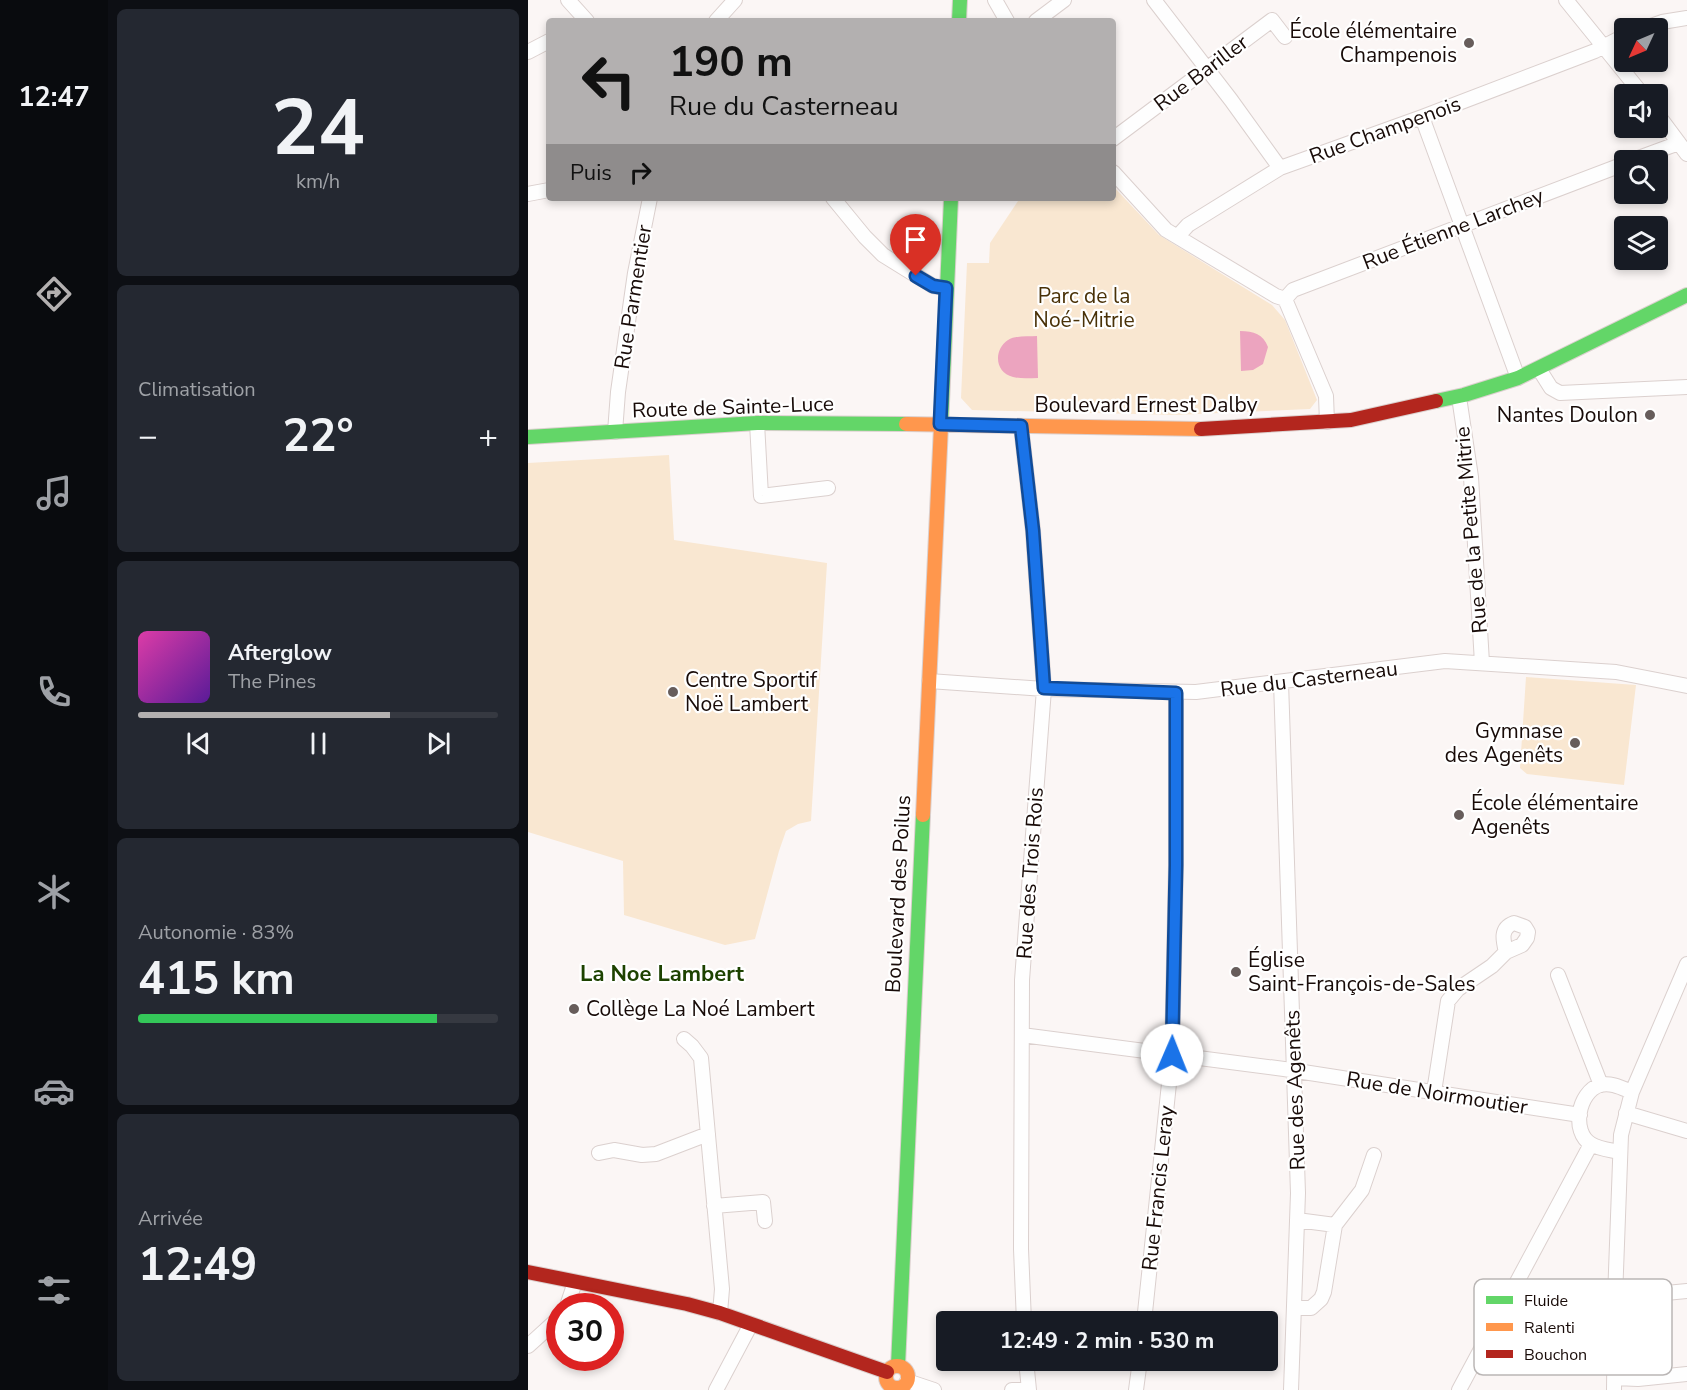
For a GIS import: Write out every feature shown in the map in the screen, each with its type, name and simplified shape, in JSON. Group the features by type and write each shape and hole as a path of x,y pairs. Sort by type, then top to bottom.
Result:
{"street":[{"path":"568,0 584,18"},
{"path":"959,18 960,0"},
{"path":"995,0 1005,18"},
{"path":"1040,18 1064,0"},
{"path":"1154,0 1280,168"},
{"path":"1566,0 1634,84"},
{"path":"718,18 729,2"},
{"path":"1668,21 1687,18"},
{"name":"Rue Bariller","path":"1116,137 1272,20 1285,37"},
{"name":"Rue Champenois","path":"1178,236 1188,225 1280,168 1422,117 1614,41"},
{"path":"528,52 546,43"},
{"path":"1422,117 1518,378"},
{"path":"1668,128 1683,148 1668,152"},
{"name":"Rue Étienne Larchey","path":"1285,299 1293,290 1614,168"},
{"path":"1116,174 1166,230 1276,296 1285,299 1326,396 1327,422"},
{"path":"528,194 546,190"},
{"name":"Rue Parmentier","path":"615,432 618,392 635,273 650,201"},
{"path":"835,201 883,255 933,286 946,288"},
{"name":"Boulevard des Poilus","path":"893,1369 929,681 951,201"},
{"name":"Boulevard Ernest Dalby","path":"940,424 1185,430 1351,420 1459,397 1518,378 1687,295"},
{"path":"1539,369 1551,388 1560,393 1687,387"},
{"name":"Rue de la Petite Mitrie","path":"1459,397 1471,477 1482,663"},
{"path":"757,423 761,496 828,488"},
{"name":"Route de Sainte-Luce","path":"528,437 757,423 940,424"},
{"name":"Rue des Trois Rois","path":"1021,426 1033,531 1044,688 1022,980 1021,1248 1024,1311"},
{"name":"Rue du Casterneau","path":"929,681 1176,693 1445,662 1616,672 1686,683"},
{"name":"Rue des Agenêts","path":"1281,682 1298,1193 1291,1390"},
{"name":"Rue Francis Leray","path":"1145,1311 1172,1055 1176,865 1176,693"},
{"path":"1434,1092 1448,1001 1458,989 1492,966 1506,952"},
{"path":"1616,1279 1619,1152 1626,1113 1632,1092 1687,964"},
{"path":"1558,975 1601,1085"},
{"name":"Rue de Noirmoutier","path":"1022,1035 1294,1071 1580,1115"},
{"path":"684,1039 700,1058 722,1289 720,1313"},
{"path":"1619,1152 1591,1144 1581,1133 1580,1115 1587,1095 1592,1089 1601,1085 1616,1085 1632,1092"},
{"path":"1626,1113 1687,1131"},
{"path":"599,1153 614,1150 642,1155 656,1154 708,1134"},
{"path":"1519,1279 1591,1144"},
{"path":"1294,1308 1311,1308 1321,1299 1335,1225 1362,1190 1374,1155"},
{"path":"714,1206 763,1202 765,1221"},
{"path":"1297,1220 1335,1225"},
{"path":"528,1272 639,1293 720,1313 893,1369 906,1371 901,1386 934,1390"},
{"path":"571,1293 575,1282"},
{"path":"1672,1292 1687,1291"},
{"path":"716,1390 751,1324"},
{"path":"528,1346 546,1330"},
{"path":"1459,1390 1474,1362"},
{"path":"1012,1390 1029,1390 1027,1371"},
{"path":"1137,1390 1139,1371"},
{"path":"1614,1384 1687,1374"}],"green space":[{"name":"Parc de la Noé-Mitrie","path":"1116,189 1159,235 1272,305 1285,320 1317,400 1310,409 1175,415 972,410 961,398 967,263 989,263 990,243 1018,201 1116,201"},
{"name":"Centre Sportif Noë Lambert","path":"669,455 674,540 827,563 811,821 798,824 786,831 755,939 725,945 624,915 623,861 528,832 528,463"},
{"name":"Gymnase des Agenêts","path":"1526,677 1636,685 1624,785 1527,774 1520,768"}],"shaded area":[{"path":"1240,331 1257,334 1268,347 1263,364 1253,370 1241,371"},
{"path":"1037,336 1038,378 1016,378 1007,375 998,361 1003,344 1015,337"}],"traffic: fast":[{"path":"959,18 960,0"},
{"path":"941,426 951,201"},
{"path":"1436,401 1518,378 1687,295"},
{"path":"528,437 757,423 906,424"},
{"path":"898,1366 923,815"}],"traffic: slow":[{"path":"906,424 1201,429"},
{"path":"923,815 941,426"},
{"path":"897,1366 907,1373 908,1377 901,1387 897,1388 887,1381 886,1377 893,1367 897,1366"}],"traffic: jam":[{"path":"1201,429 1351,420 1436,401"},
{"path":"528,1272 687,1304 720,1313 887,1372"}],"place":[{"name":"École élémentaire Champenois","path":"1469,43"},
{"name":"Nantes Doulon","path":"1650,415"},
{"name":"Centre Sportif Noë Lambert","path":"673,692"},
{"name":"Gymnase des Agenêts","path":"1575,743"},
{"name":"École élémentaire Agenêts","path":"1459,815"},
{"name":"Église Saint-François-de-Sales","path":"1236,972"},
{"name":"Collège La Noé Lambert","path":"574,1009"}],"district":[{"name":"La Noe Lambert","path":"662,974"}],"route":[{"path":"916,276 933,286 946,288 940,424 1021,426 1033,531 1044,688 1176,693 1176,865 1172,1055"}]}
